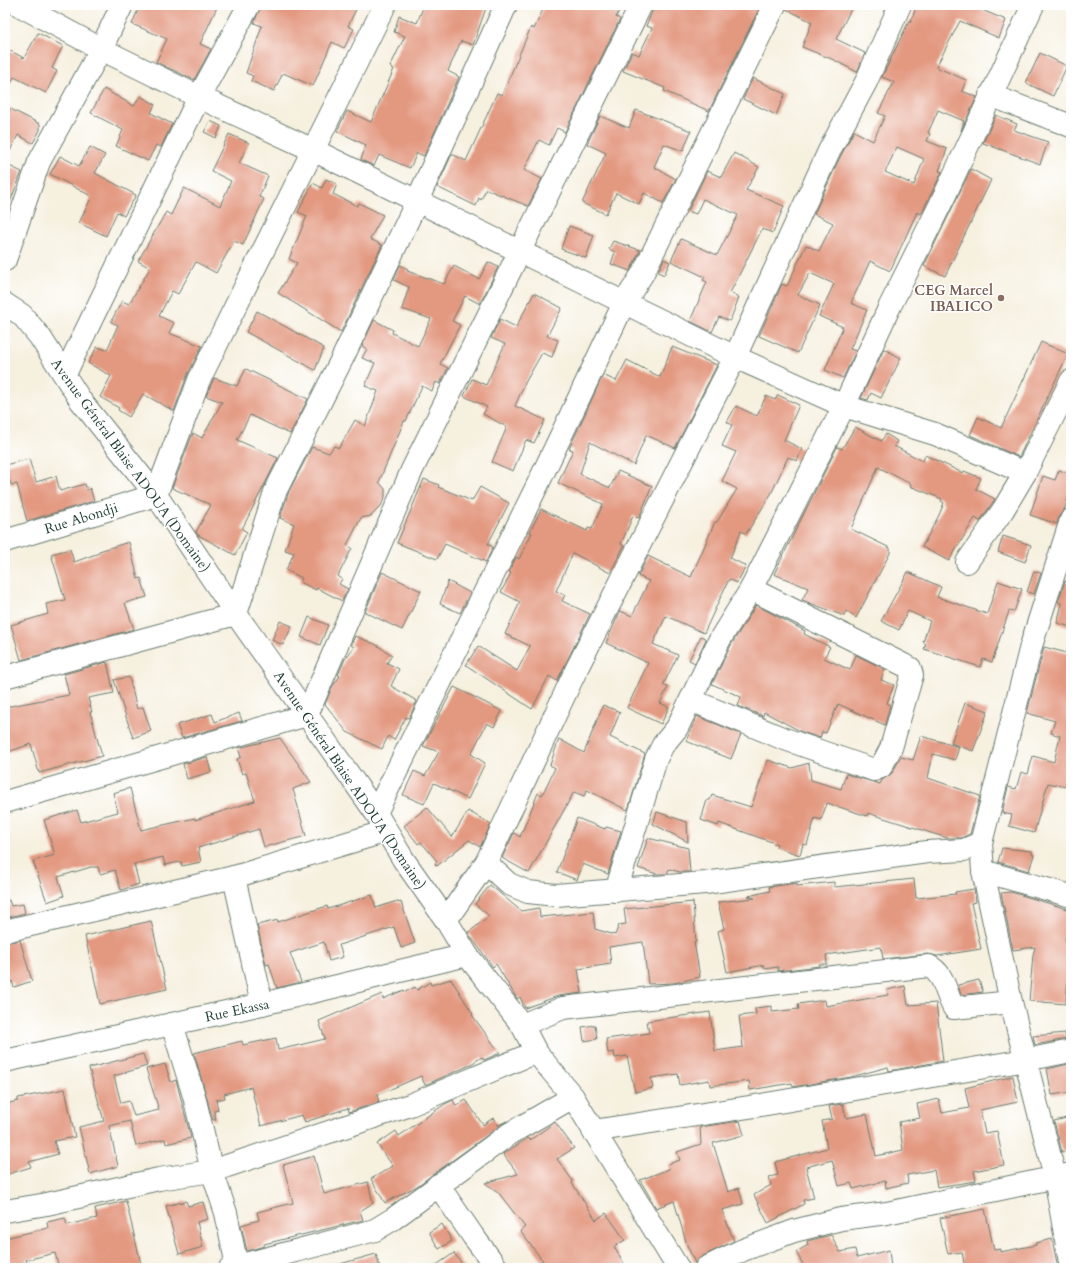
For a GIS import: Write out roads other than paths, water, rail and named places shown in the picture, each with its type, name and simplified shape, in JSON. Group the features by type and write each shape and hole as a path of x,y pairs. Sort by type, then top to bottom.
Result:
{"street":[{"path":"19,5 101,49 313,150 735,357 844,406 935,434 1025,473"},
{"path":"5,260 39,162 101,49 122,5"},
{"path":"65,374 199,97 249,5"},
{"path":"156,495 198,380 385,5"},
{"path":"5,677 83,657 236,614 274,492 344,355 417,201 506,5"},
{"path":"5,802 308,715 412,470 641,5"},
{"path":"376,813 527,507 624,303 643,273 774,5"},
{"path":"446,920 486,863 577,668 735,357 829,151 866,82 900,5"},
{"path":"616,891 656,759 663,745 677,728 692,700 720,639 751,589 844,406 889,308 944,197 1033,5"},
{"path":"990,95 1071,126"},
{"name":"Avenue Général Blaise ADOUA (Domaine)","path":"5,304 22,315 40,337 81,401 156,495 236,614 376,813 419,882 446,920 468,955 522,1025 536,1052 573,1097 678,1268"},
{"path":"967,562 1003,510 1025,473 1071,381"},
{"name":"Rue Abondji","path":"5,541 156,495"},
{"path":"1071,520 1031,646 981,843 983,871 1011,1002 1026,1060 1063,1176 1071,1268"},
{"path":"692,700 782,738 874,770 881,767 891,748 912,675 910,668 751,589"},
{"path":"5,931 234,877 387,831"},
{"path":"486,863 509,884 528,892 556,895 704,883 927,852 964,850 981,843"},
{"path":"983,871 1071,896"},
{"path":"234,877 262,1004"},
{"name":"Rue Ekassa","path":"5,1061 262,1004 468,955"},
{"path":"522,1025 563,1008 929,966 937,970 941,977 947,996 954,1008 1011,1002"},
{"path":"172,1024 194,1096 212,1171 226,1213 233,1267 375,1230 393,1219 509,1134 573,1097"},
{"path":"593,1131 750,1107 1071,1051"},
{"path":"5,1211 47,1204 159,1179 212,1171 410,1105 536,1052"},
{"path":"706,1268 742,1250 794,1231 840,1219 887,1213 1063,1176"},
{"path":"438,1185 497,1268"}],"place":[{"name":"CEG Marcel IBALICO","path":"1001,298"}]}
